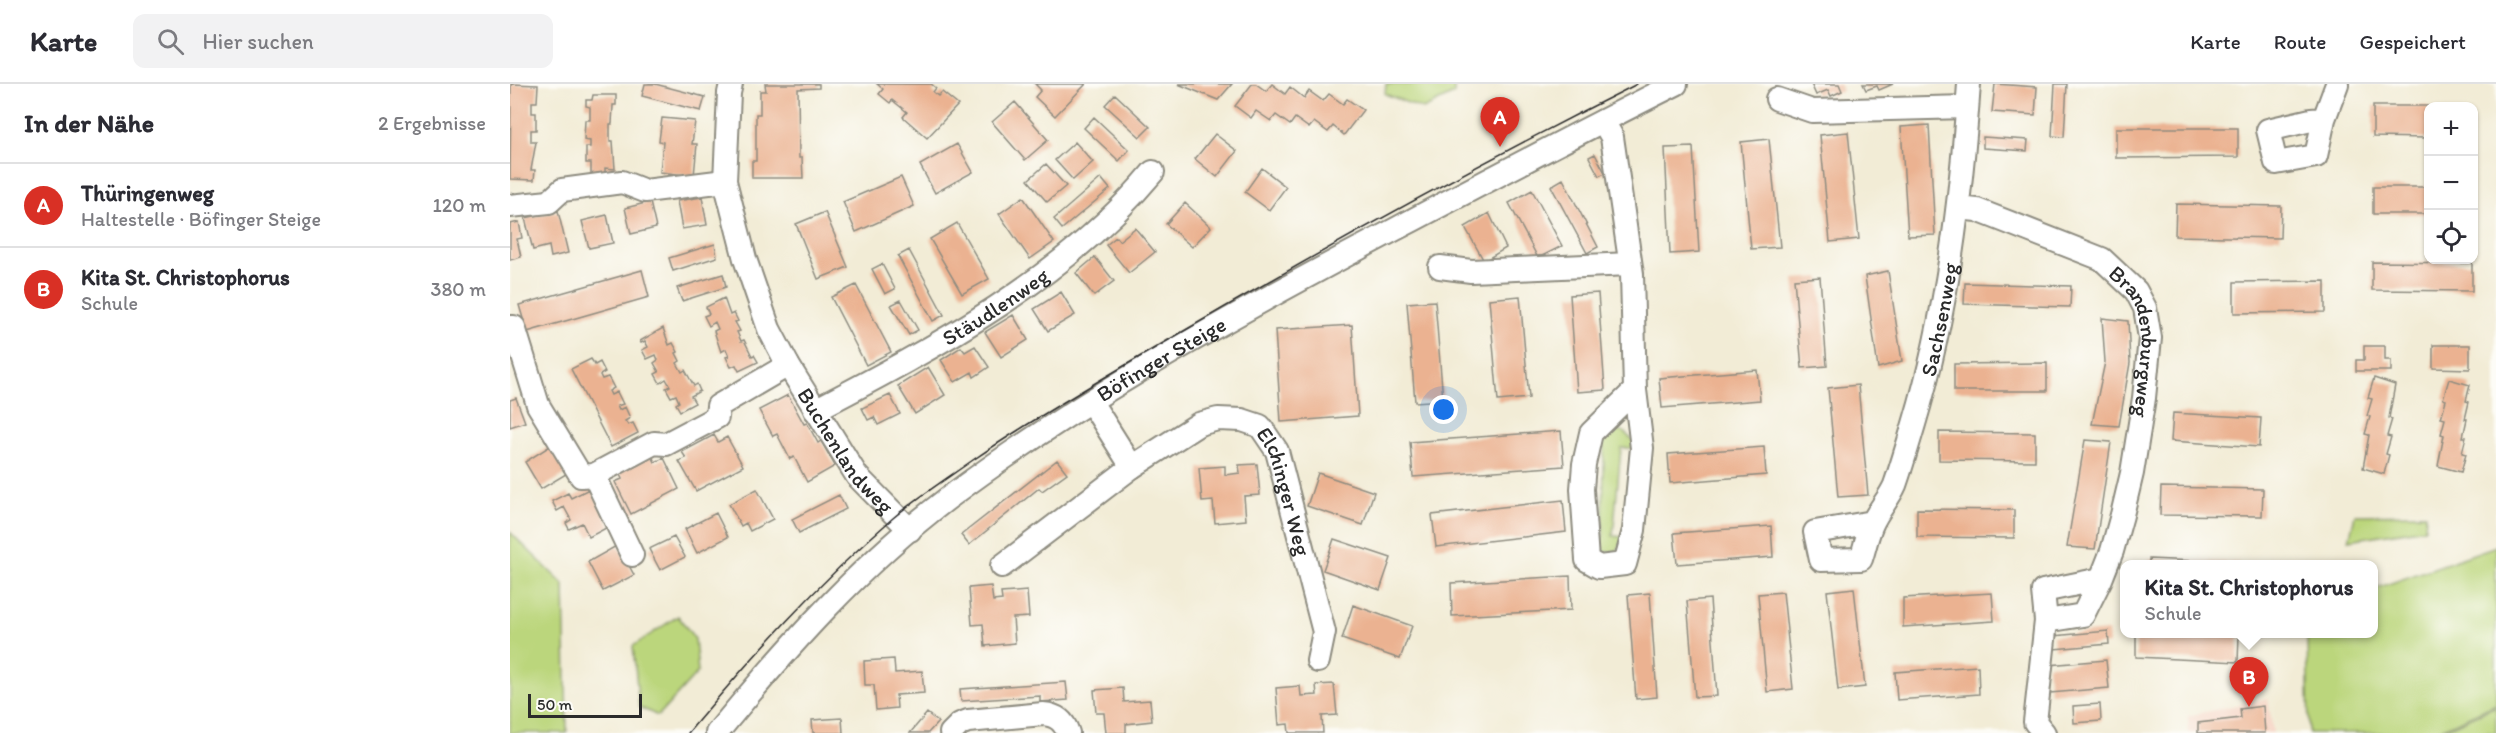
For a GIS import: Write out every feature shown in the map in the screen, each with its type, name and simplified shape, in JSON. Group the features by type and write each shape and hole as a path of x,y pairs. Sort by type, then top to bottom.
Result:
{"street":[{"name":"Buchenlandweg","path":"731,84 725,182 754,291 769,329 788,365 857,476 910,530"},
{"name":"Böfinger Steige","path":"717,733 771,667 859,576 946,500 1091,402 1198,336 1285,288 1676,84"},
{"name":"Sachsenweg","path":"1873,522 1884,507 1894,486 1933,353 1959,208 1969,84"},
{"path":"2324,119 2337,84"},
{"path":"1777,99 1812,111 1967,107"},
{"path":"1603,121 1612,138 1630,264 1635,390 1642,448 1634,530 1626,564 1599,567 1587,560 1582,489 1584,464 1591,433 1635,390"},
{"name":"Stäudlenweg","path":"815,410 936,344 1013,296 1072,250 1124,205 1153,172"},
{"path":"510,206 549,202 562,190 622,182 645,191 725,182"},
{"name":"Brandenburgweg","path":"1959,208 1977,210 2102,259 2136,291 2145,308 2150,338 2144,398 2132,473 2112,551 2083,615 2046,621"},
{"path":"1440,267 1471,271 1630,264"},
{"path":"510,327 514,327 538,405 581,476 594,475 632,555"},
{"name":"Buchenlandweg","path":"594,475 654,443 666,444 717,417 718,406 788,365"},
{"path":"1091,402 1132,467"},
{"name":"Elchinger Weg","path":"1002,566 1132,467 1199,424 1218,419 1242,420 1260,426 1277,451 1324,632 1318,661"},
{"path":"1602,422 1622,421 1639,431"},
{"path":"2044,733 2035,722 2046,621 2043,591 2101,579"},
{"path":"951,733 968,721 1047,714 1060,720 1068,733"}],"shaded area":[{"path":"2268,698 2273,733 2188,733 2188,716"}],"green space":[{"path":"1386,84 1454,84 1454,94 1423,109 1385,94"},
{"path":"1608,429 1622,431 1633,440 1634,448 1621,448 1613,536 1625,537 1617,551 1607,553 1596,549 1591,537 1603,537 1604,448 1593,448"},
{"path":"2426,514 2425,528 2349,540 2355,515"},
{"path":"510,532 564,585 567,733 510,733"},
{"path":"2496,546 2496,704 2432,733 2309,733 2307,638 2378,638 2378,588"},
{"path":"678,616 695,639 698,672 658,716 639,707 633,646"},
{"path":"2496,706 2496,733 2436,733"}],"building":[{"path":"511,84 538,85 537,102 532,102 532,113 536,113 536,130 531,130 531,142 536,142 531,170 535,170 534,180 510,179"},
{"path":"645,84 655,84 705,97 701,111 642,96"},
{"path":"765,84 819,84 819,88 798,89 799,158 802,158 803,178 752,178 752,161 756,161 756,114 760,114 760,91 766,91"},
{"path":"877,84 931,84 936,88 933,92 938,96 942,92 958,105 927,138 903,117 907,112 892,100 890,103 879,94 883,89"},
{"path":"1035,84 1086,84 1055,116 1035,97 1041,90"},
{"path":"1178,84 1232,84 1218,100"},
{"path":"1252,84 1266,91 1272,84 1285,94 1290,87 1304,98 1309,91 1323,101 1329,94 1343,104 1347,99 1363,110 1344,135 1333,126 1328,132 1314,122 1309,128 1295,118 1290,125 1276,115 1271,121 1256,111 1251,118 1235,106"},
{"path":"1811,84 1839,84 1842,91 1831,96 1828,90 1816,95"},
{"path":"1863,84 1893,84 1879,90 1877,86 1866,90"},
{"path":"1995,84 2037,87 2035,115 1992,112"},
{"path":"2055,84 2067,84 2064,137 2052,136"},
{"path":"1115,94 1150,127 1140,137 1105,105"},
{"path":"593,95 616,95 616,105 613,105 612,124 610,124 610,141 613,141 615,169 605,168 605,176 591,176 591,163 586,163 586,147 590,147 590,141 584,140 585,120 590,120 590,107 586,106 586,100 592,100"},
{"path":"1015,102 1048,140 1025,160 992,122"},
{"path":"2373,106 2424,106 2424,138 2373,137"},
{"path":"1094,117 1129,150 1119,161 1084,128"},
{"path":"662,118 695,121 692,144 697,144 694,176 660,172 663,142 659,141"},
{"path":"1929,125 1935,235 1908,236 1901,127"},
{"path":"2116,128 2238,128 2238,157 2116,158"},
{"path":"1848,132 1859,239 1830,242 1820,135"},
{"path":"1215,134 1237,151 1217,177 1195,159"},
{"path":"1983,137 2028,140 2027,151 1983,148"},
{"path":"1769,139 1780,247 1751,249 1741,142"},
{"path":"1075,142 1093,162 1073,180 1055,160"},
{"path":"957,144 973,172 935,193 920,165"},
{"path":"1693,147 1699,252 1670,254 1665,148"},
{"path":"1595,154 1605,173 1599,176 1589,157"},
{"path":"1046,164 1066,186 1047,202 1028,180"},
{"path":"1262,168 1286,187 1269,210 1245,192"},
{"path":"901,177 914,206 856,232 843,202"},
{"path":"1101,178 1110,189 1062,229 1054,219"},
{"path":"1563,179 1598,247 1587,253 1551,186"},
{"path":"2373,187 2424,187 2424,214 2373,214"},
{"path":"1532,190 1562,246 1538,258 1509,203"},
{"path":"702,197 707,225 682,229 677,201"},
{"path":"1023,197 1054,242 1030,259 999,214"},
{"path":"650,202 656,228 631,234 625,208"},
{"path":"1185,203 1211,227 1192,247 1166,224"},
{"path":"2176,204 2281,206 2280,238 2175,236"},
{"path":"558,211 568,253 551,257 549,246 533,250 525,218"},
{"path":"825,212 848,267 818,279 796,224"},
{"path":"1489,213 1506,248 1484,261 1465,227"},
{"path":"607,215 613,243 589,248 582,221"},
{"path":"519,222 522,238 517,239 521,257 510,260 510,224"},
{"path":"957,223 989,279 962,294 930,239"},
{"path":"1135,228 1155,252 1129,273 1106,245 1116,237 1119,241"},
{"path":"715,244 717,257 673,271 669,258"},
{"path":"909,250 944,315 933,321 898,256"},
{"path":"1095,257 1114,281 1094,296 1076,273"},
{"path":"2372,262 2472,264 2472,291 2372,290"},
{"path":"882,264 895,289 885,294 872,269"},
{"path":"642,270 649,297 527,332 519,305"},
{"path":"1888,271 1902,361 1878,368 1865,276"},
{"path":"723,274 726,287 682,301 677,288"},
{"path":"1820,277 1827,366 1802,368 1794,279"},
{"path":"2325,281 2325,312 2234,313 2234,282"},
{"path":"1965,283 2071,286 2070,307 1964,304"},
{"path":"856,285 891,352 866,365 831,297"},
{"path":"1061,292 1075,315 1048,331 1034,309"},
{"path":"1598,293 1605,390 1577,392 1570,295"},
{"path":"1520,296 1529,398 1498,401 1489,299"},
{"path":"724,298 730,315 734,313 738,321 735,322 740,331 737,332 741,341 744,340 752,356 754,355 758,362 739,371 736,365 731,367 726,357 729,356 726,349 721,352 714,331 718,329 715,322 709,326 704,316 709,314 706,307"},
{"path":"901,300 918,330 909,335 891,305"},
{"path":"1435,301 1443,400 1415,402 1407,303"},
{"path":"1013,315 1028,340 1001,357 985,332"},
{"path":"2102,318 2128,321 2130,363 2119,426 2092,424 2105,362"},
{"path":"1352,325 1358,416 1281,422 1275,330"},
{"path":"663,328 669,345 673,343 678,352 676,353 680,361 677,363 682,372 685,370 694,386 697,384 700,391 691,396 695,403 680,411 676,404 679,402 676,395 671,397 666,388 670,386 666,379 660,383 655,374 659,372 654,363 658,360 656,355 647,359 642,350 648,347 645,341 641,343 640,341"},
{"path":"2433,345 2470,345 2470,369 2433,368"},
{"path":"975,346 989,367 974,377 972,372 955,382 941,360 961,347 965,352"},
{"path":"2364,346 2385,346 2385,360 2391,360 2391,371 2356,371 2356,360 2364,360"},
{"path":"591,359 595,365 600,362 605,372 600,375 602,379 608,377 614,388 609,391 611,395 617,392 623,404 617,406 619,410 625,407 630,418 625,421 628,425 633,423 638,433 611,447 571,369"},
{"path":"2047,363 2047,391 1954,391 1954,364"},
{"path":"928,367 945,395 915,414 898,386"},
{"path":"1757,370 1760,400 1662,408 1659,378"},
{"path":"2374,378 2395,385 2389,418 2392,419 2387,436 2391,437 2386,454 2389,455 2384,474 2363,468 2369,435 2365,434 2370,417 2367,416 2372,399 2368,398"},
{"path":"2449,379 2470,385 2466,401 2469,402 2463,437 2466,437 2462,453 2466,454 2461,472 2438,466 2444,435 2441,434 2445,419 2441,418 2446,400 2443,399"},
{"path":"1858,385 1868,495 1838,497 1828,388"},
{"path":"788,395 804,424 807,423 818,443 821,441 835,466 807,482 794,457 790,459 777,434 773,436 759,410"},
{"path":"890,395 900,414 878,425 874,417 868,420 862,408"},
{"path":"516,398 525,422 510,427 510,400"},
{"path":"2173,413 2261,418 2259,447 2171,441"},
{"path":"1561,431 1564,466 1413,477 1410,442"},
{"path":"1939,432 2035,433 2035,461 1939,460"},
{"path":"714,435 718,442 727,437 743,466 696,491 679,461 686,458 682,452"},
{"path":"2085,440 2111,442 2095,549 2067,547"},
{"path":"550,446 566,474 541,489 525,462"},
{"path":"1764,447 1766,475 1670,483 1668,454"},
{"path":"652,456 655,462 664,458 679,489 631,514 615,482 622,479 619,472"},
{"path":"1057,460 1067,473 1042,491 1039,488 969,545 961,535"},
{"path":"1257,464 1260,495 1244,496 1246,520 1215,523 1213,501 1202,502 1199,468 1225,466 1225,475 1240,473 1239,465"},
{"path":"1318,473 1374,492 1363,525 1307,506"},
{"path":"2161,487 2263,489 2262,516 2160,515"},
{"path":"591,488 610,526 589,537 582,523 569,529 566,523 571,520 564,507 557,511 552,501 568,493 571,498"},
{"path":"757,489 773,519 750,531 746,523 741,526 729,504"},
{"path":"839,495 846,509 799,533 792,519"},
{"path":"1563,500 1566,532 1436,547 1432,515"},
{"path":"1917,509 2014,510 2014,538 1917,537"},
{"path":"716,513 728,537 697,553 685,529"},
{"path":"1771,526 1773,557 1677,564 1674,533"},
{"path":"674,537 685,557 660,570 649,549"},
{"path":"1334,539 1391,558 1380,590 1323,570"},
{"path":"618,545 634,575 603,591 588,562"},
{"path":"1570,576 1571,610 1452,616 1451,583"},
{"path":"991,586 993,601 1002,600 1001,593 1027,591 1029,617 1013,618 1015,643 985,646 983,624 972,625 969,588"},
{"path":"1854,588 1865,687 1838,690 1827,591"},
{"path":"1783,592 1793,689 1767,692 1758,594"},
{"path":"1650,593 1657,697 1636,699 1628,595"},
{"path":"1992,593 1994,621 1903,627 1903,598"},
{"path":"1710,599 1717,696 1695,697 1687,601"},
{"path":"1353,605 1412,626 1400,659 1342,639"},
{"path":"2108,631 2109,644 2054,649 2053,636"},
{"path":"2136,638 2239,638 2238,662 2136,657"},
{"path":"894,659 895,673 922,671 924,693 896,695 897,708 876,710 874,685 865,685 864,661"},
{"path":"2106,660 2109,688 2050,693 2048,665"},
{"path":"1978,666 1979,694 1897,700 1895,672"},
{"path":"1066,682 1068,700 1040,702 1040,696 961,701 960,689"},
{"path":"1334,684 1337,715 1322,716 1323,733 1289,733 1288,724 1279,725 1276,688 1300,686 1301,696 1317,695 1316,685"},
{"path":"1123,688 1124,702 1150,700 1152,721 1126,724 1126,733 1106,733 1104,713 1096,713 1094,690"},
{"path":"2100,704 2101,721 2074,723 2073,706"},
{"path":"2263,706 2265,733 2198,733 2198,723 2241,718 2240,709"},
{"path":"927,713 938,722 928,733 910,733"},
{"path":"842,718 843,733 813,733 812,720"}],"tram line":[{"path":"688,733 761,649 838,568 903,510 932,488 1069,399 1283,274 1459,176 1637,84"}],"place":[{"name":"Thüringenweg","path":"1500,147"},
{"name":"Kita St. Christophorus","path":"2249,707"}]}
